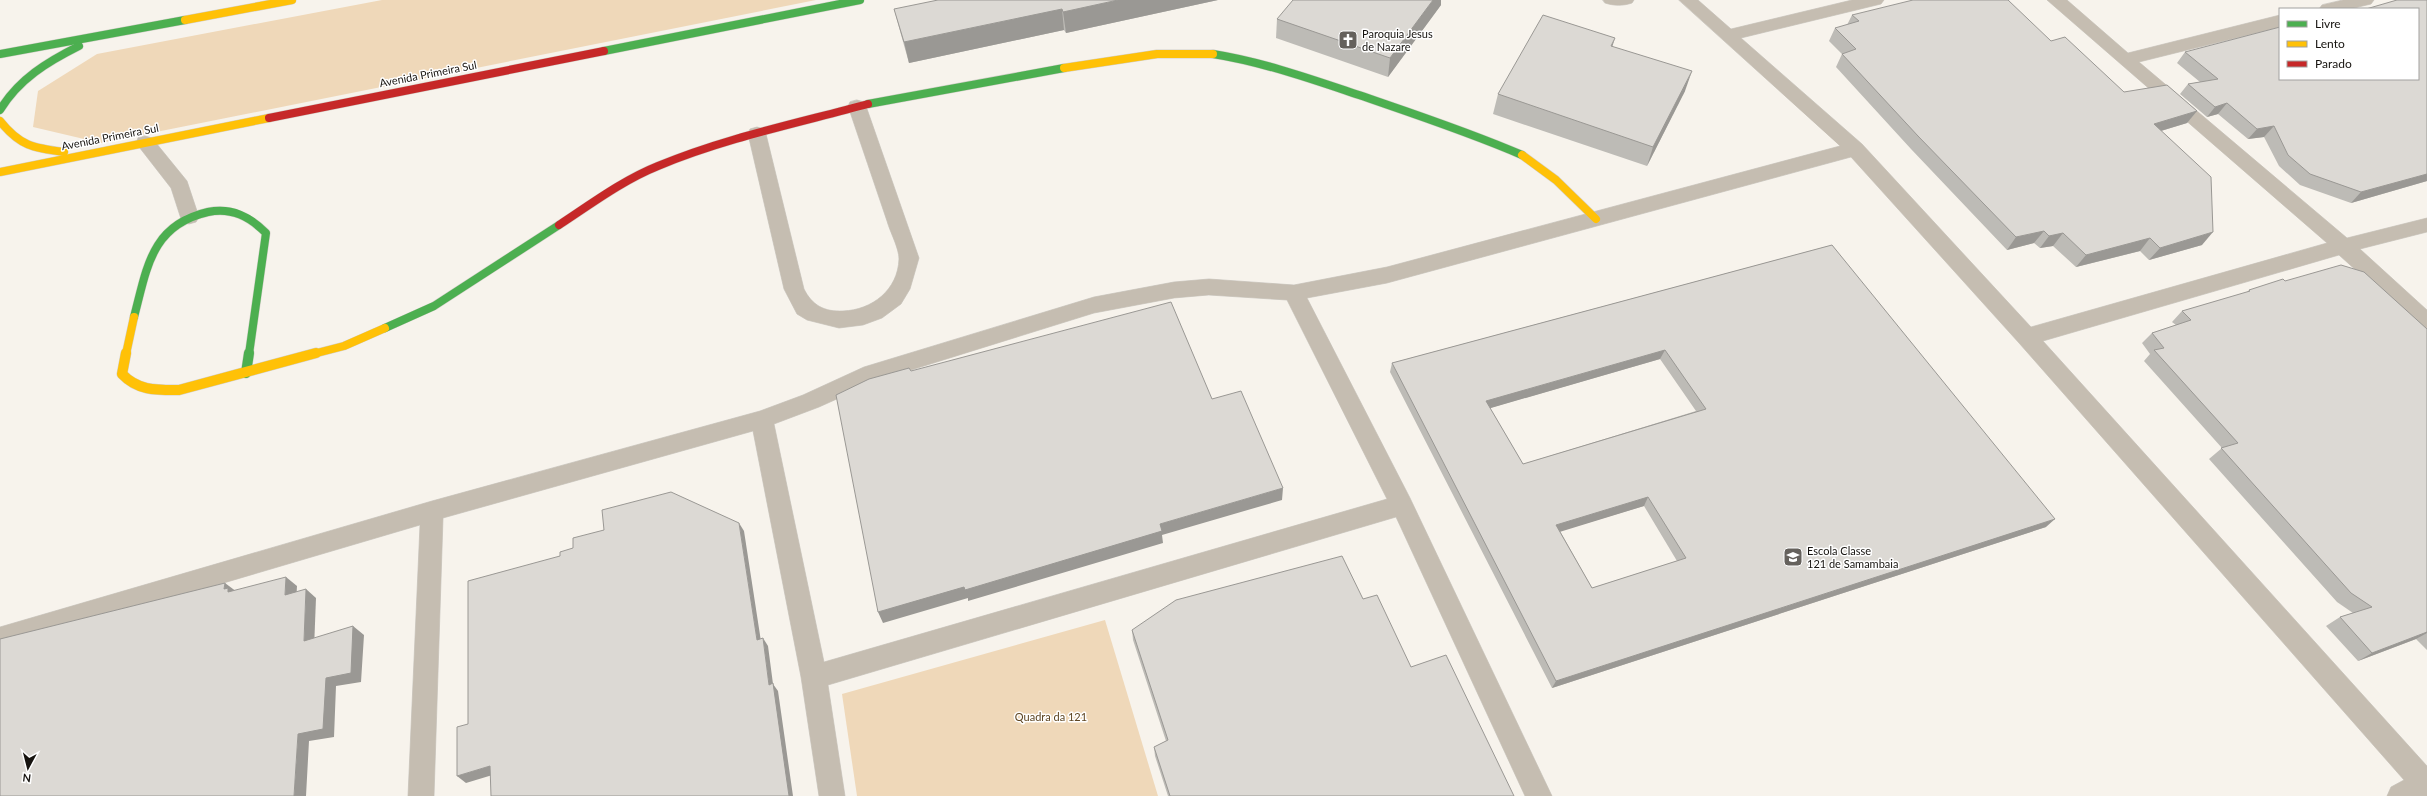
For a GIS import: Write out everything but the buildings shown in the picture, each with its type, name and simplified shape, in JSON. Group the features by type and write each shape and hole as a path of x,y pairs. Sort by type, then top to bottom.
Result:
{"street":[{"path":"0,54 292,0"},
{"name":"Avenida Primeira Sul","path":"0,172 860,0"},
{"path":"1688,0 1729,35 1855,150 2027,337 2426,784 2400,796"},
{"path":"1729,35 1875,0"},
{"path":"2056,0 2344,246 2427,322"},
{"path":"2332,8 2365,0"},
{"path":"2126,59 2279,21"},
{"path":"0,110 5,98 22,79 96,37"},
{"path":"246,373 266,233 255,220 240,212 218,210 189,217 169,228 155,248 132,328 122,374 130,384 151,390 179,390 246,373 344,346 434,306 614,189 657,166 757,134 857,106 1134,55 1184,51 1230,56 1278,68 1482,137 1528,158 1556,180 1596,219"},
{"path":"757,134 794,289 803,307 823,318 852,320 879,310 894,297 905,279 909,258 857,106"},
{"path":"0,121 13,138 30,148 89,154"},
{"path":"145,142 180,186 189,217"},
{"path":"0,638 432,511 762,419 811,401 872,373 1094,305 1174,290 1209,287 1294,293 1387,275 1855,150"},
{"path":"2027,337 2344,246 2427,225"},
{"path":"1294,293 1402,505 1539,796"},
{"path":"762,419 814,677 832,796"},
{"path":"814,677 1402,505"},
{"path":"421,796 432,511"}],"lane":[{"path":"1611,0 1626,0"}],"green space":[{"path":"382,0 816,0 101,143 33,127 38,91 97,54"},
{"name":"Quadra da 121","path":"1105,620 1158,796 857,796 842,694"}],"traffic: fast":[{"path":"604,51 860,0"},
{"path":"0,54 185,20"},
{"path":"0,110 7,98 24,79 56,58 79,46"},
{"path":"1213,54 1268,65 1303,76 1440,123 1522,155"},
{"path":"868,104 1064,68"},
{"path":"134,317 143,281 152,255 165,234 173,226 190,217 210,212 226,211 241,214 254,222 266,233 246,373"},
{"path":"385,328 434,306 559,225"}],"traffic: slow":[{"path":"185,20 292,0"},
{"path":"1064,68 1120,58 1157,54 1213,54"},
{"path":"0,172 269,118"},
{"path":"0,121 14,137 28,146 64,152"},
{"path":"1522,155 1556,180 1596,219"},
{"path":"134,317 122,374 134,385 155,390 179,390 344,346 385,328"}],"traffic: jam":[{"path":"269,118 604,51"},
{"path":"559,225 614,189 657,166 703,150 868,104"}],"place":[{"name":"Paroquia Jesus de Nazare","path":"1348,40"},
{"name":"Escola Classe 121 de Samambaia","path":"1793,557"}]}
